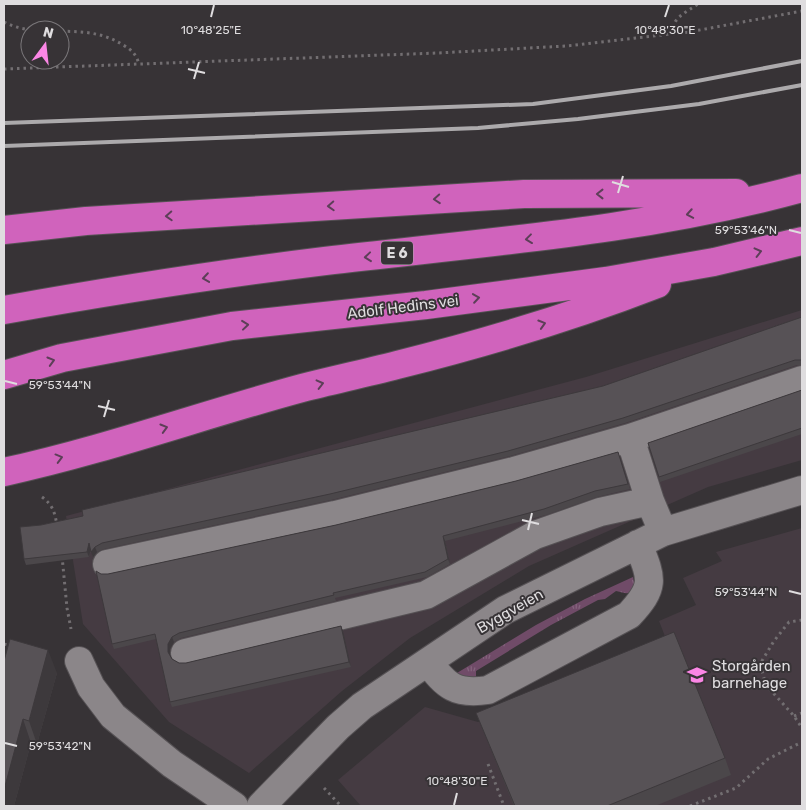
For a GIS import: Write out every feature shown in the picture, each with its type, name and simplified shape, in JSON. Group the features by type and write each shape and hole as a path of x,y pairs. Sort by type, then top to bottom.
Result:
{"highway":[{"name":"E 6","path":"4,230 86,221 524,194 795,190"},
{"name":"E 6","path":"4,310 128,289 324,261 600,230 704,212 795,190"},
{"name":"Adolf Hedins vei","path":"4,375 62,358 232,326 426,305 606,281 714,262 802,241"},
{"path":"4,472 117,442 301,389 495,339 599,306 714,262"}],"street":[{"path":"107,564 354,510 514,471 630,438 802,380"},
{"path":"630,438 650,501 663,532"},
{"name":"Byggveien","path":"261,806 338,727 362,706 505,610 663,532 802,490"},
{"path":"185,654 426,595 535,535 600,512 650,501"},
{"path":"428,662 440,678 451,688 475,692 488,690 629,615 648,590 650,578 638,544"},
{"path":"79,661 91,687 113,716 172,764 234,806"}],"path":[{"path":"671,34 672,25 677,19 698,4"},
{"path":"4,69 438,53 556,46 698,31 802,11"},
{"path":"4,22 21,28 83,31 105,35 128,48 137,56 139,65"},
{"path":"41,496 54,510 57,529"},
{"path":"60,549 68,615 79,661"},
{"path":"802,620 789,622 774,641 760,664 766,685 794,716 802,728"},
{"path":"4,644 13,646"},
{"path":"794,716 802,714"},
{"path":"690,806 736,788 768,759 802,742"},
{"path":"488,764 504,806"}],"shaded area":[{"path":"802,310 802,460 708,487 529,566 410,638 342,691 249,773 169,722 83,624 66,516 586,377"},
{"name":"Storgården barnehage","path":"802,528 802,806 361,806 338,780 425,707 478,722 668,644 659,621 696,605 683,578 722,561 716,552"}],"green space":[{"path":"633,577 635,587 631,592 616,591 605,599 598,600 551,625 476,671 476,677 471,681 461,678 457,673 536,625 585,599"}],"building":[{"path":"802,317 802,360 795,360 623,418 508,451 330,494 102,543 91,552 89,543 87,552 24,559 20,527 41,525 83,516 82,510 603,386"},
{"path":"802,390 802,428 659,477 648,443"},
{"path":"618,452 628,484 595,491 544,509 443,536 448,559 425,572 333,593 334,595 179,633 172,637 168,644 168,652 172,659 179,663 186,663 341,626 349,662 170,702 155,634 112,644 96,571 101,574 108,574 336,525 516,481"},
{"path":"674,632 725,758 607,806 515,806 476,713"},
{"path":"10,639 48,650 29,721 23,719 4,790 4,661"}],"railway":[{"path":"4,123 533,104 671,86 802,61"},
{"path":"4,146 478,128 578,119 699,104 802,85"}],"place":[{"name":"Storgården barnehage","path":"697,675"}]}
